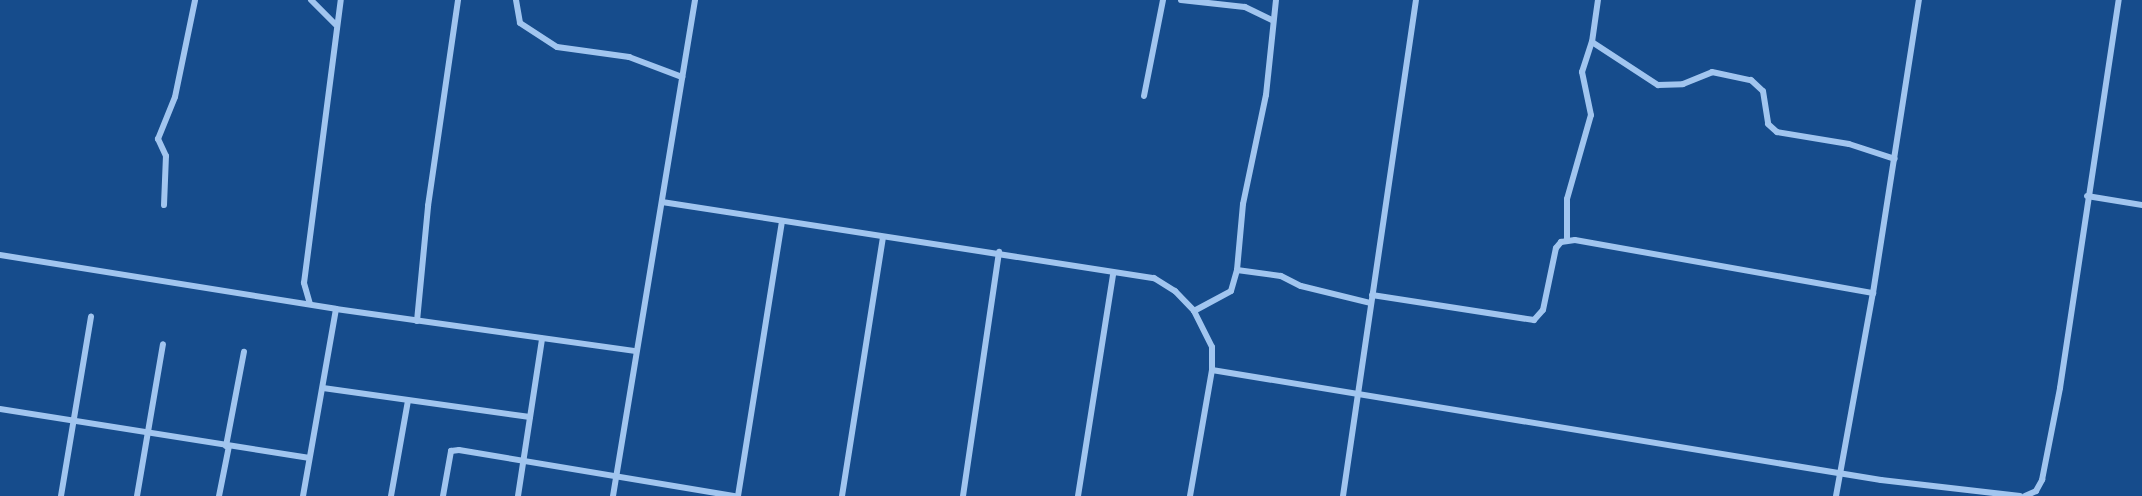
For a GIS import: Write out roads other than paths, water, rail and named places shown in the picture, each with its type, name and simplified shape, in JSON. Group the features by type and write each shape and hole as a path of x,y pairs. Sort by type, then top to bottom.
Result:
{"street":[{"path":"164,205 166,156 158,139 175,97 195,0"},
{"path":"311,0 336,25"},
{"path":"310,304 304,283 341,0"},
{"path":"417,321 428,206 458,0"},
{"path":"516,0 520,23 557,47 629,57 682,77"},
{"path":"613,496 634,351 662,202 695,0"},
{"path":"1144,96 1163,0"},
{"path":"1181,0 1245,7 1272,21"},
{"path":"1194,311 1231,291 1237,270 1243,204 1266,95 1276,0"},
{"path":"1343,496 1416,0"},
{"path":"1567,240 1571,180 1591,115 1582,72 1592,42 1598,0"},
{"path":"1836,496 1873,293 1919,0"},
{"path":"2025,496 2036,491 2042,480 2060,388 2119,0"},
{"path":"1592,42 1658,85 1683,84 1712,72 1750,80 1763,91 1768,124 1777,132 1849,144 1895,159"},
{"path":"2088,196 2142,205"},
{"path":"662,202 884,237 999,252 1113,274 1154,278 1175,291 1194,311 1212,347 1212,370 1190,496"},
{"path":"443,496 451,451 523,460 736,496 782,221"},
{"path":"842,496 884,237"},
{"path":"1372,295 1534,320 1543,310 1556,248 1567,240 1873,293"},
{"path":"963,496 999,252"},
{"path":"0,255 336,309 634,351"},
{"path":"1237,270 1281,276 1301,286 1371,303"},
{"path":"1078,496 1113,274"},
{"path":"303,496 336,309"},
{"path":"61,496 91,316"},
{"path":"518,496 542,339"},
{"path":"137,496 164,344"},
{"path":"219,496 244,352"},
{"path":"1212,370 1359,396 1840,473 1952,490 2020,496"},
{"path":"323,387 530,417"},
{"path":"391,496 408,400"},
{"path":"0,410 308,458"}]}
